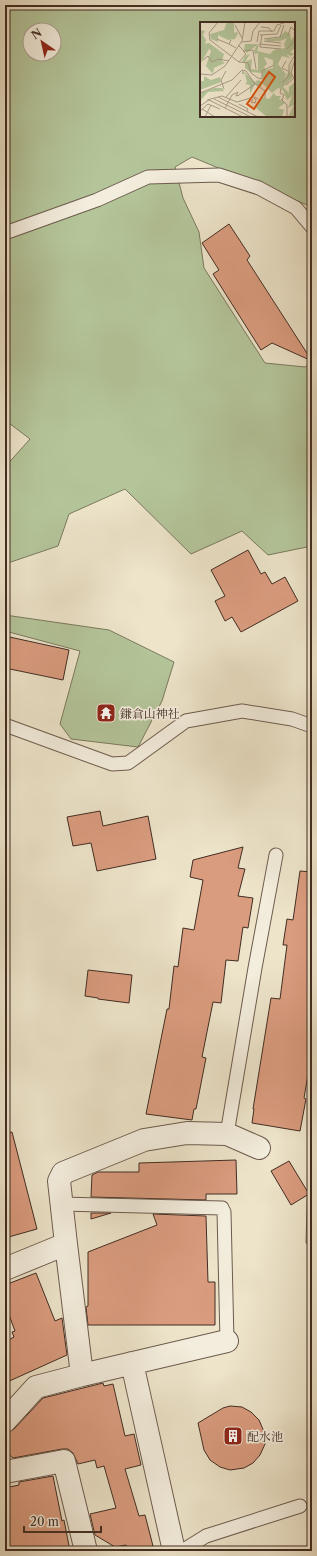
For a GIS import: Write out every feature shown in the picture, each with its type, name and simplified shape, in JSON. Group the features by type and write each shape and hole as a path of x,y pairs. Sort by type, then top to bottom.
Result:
{"street":[{"path":"82,1375 61,1204 59,1181 63,1173 144,1140 187,1133 227,1134 259,1148"},
{"path":"5,1269 66,1244"},
{"path":"5,1421 36,1387 227,1341"},
{"path":"132,1363 174,1551"},
{"path":"5,1472 64,1461 86,1551"}],"lane":[{"path":"5,233 97,200 148,177 219,175 259,188 296,208 312,227"},
{"path":"5,725 112,764 128,763 186,721 242,711 292,719 312,726"},
{"path":"227,1134 254,968 276,855"},
{"path":"61,1204 222,1208 224,1212 227,1341"},
{"path":"182,1551 206,1536 300,1506"}],"green space":[{"path":"5,5 312,5 312,207 192,157 175,167 183,198 199,232 204,268 265,363 305,367 312,363 312,546 268,555 242,531 191,554 125,489 69,514 58,546 5,564 5,467 30,439 5,420"},
{"path":"5,615 109,630 174,662 162,701 138,747 71,739 60,724 80,651 5,631"},
{"path":"312,1123 312,1249 306,1243 309,1135"}],"building":[{"path":"229,224 250,256 247,260 312,361 272,343 261,350 213,274 219,270 202,243"},
{"path":"248,550 261,574 265,572 272,584 285,577 298,601 241,632 232,617 225,621 215,601 225,596 211,570"},
{"path":"5,636 69,650 63,680 5,668"},
{"path":"100,811 103,826 148,816 156,859 97,871 91,843 73,846 67,817"},
{"path":"243,847 238,868 245,869 238,896 253,898 248,928 243,927 238,961 226,960 221,1003 213,1002 202,1057 206,1058 196,1109 194,1109 192,1120 146,1114 167,1009 169,1009 174,966 178,967 183,928 194,930 203,880 190,877 193,860"},
{"path":"300,871 312,872 312,1025 308,1047 312,1048 312,1051 300,1131 252,1123 271,998 280,999 287,945 283,945 287,919 293,920"},
{"path":"88,970 132,975 129,1003 85,996"},
{"path":"12,1132 37,1229 5,1238 5,1133"},
{"path":"236,1160 237,1194 206,1194 206,1200 91,1197 92,1175 98,1172 139,1172 139,1163"},
{"path":"289,1161 309,1194 291,1205 271,1171"},
{"path":"91,1213 111,1213 91,1219"},
{"path":"153,1214 206,1216 208,1282 215,1282 215,1325 88,1325 86,1307 88,1306 88,1252 157,1225"},
{"path":"36,1273 55,1321 62,1318 67,1355 5,1383 5,1342 14,1337 12,1332 15,1331 5,1304 5,1285"},
{"path":"103,1383 104,1386 113,1384 125,1436 134,1434 141,1465 125,1469 139,1516 145,1515 153,1546 133,1551 128,1551 126,1545 115,1547 95,1535 90,1514 116,1508 104,1466 97,1468 95,1460 78,1464 73,1453 68,1449 13,1458 5,1451 5,1434 14,1429 43,1398"},
{"name":"配水池","path":"230,1406 242,1407 251,1412 259,1420 265,1434 265,1444 260,1455 253,1463 244,1468 230,1470 220,1467 210,1460 204,1450 198,1423 223,1408"},
{"path":"53,1476 70,1551 5,1551 5,1488 19,1485 19,1482"}],"place":[{"name":"鎌倉山神社","path":"106,713"},
{"name":"配水池","path":"233,1436"}]}
